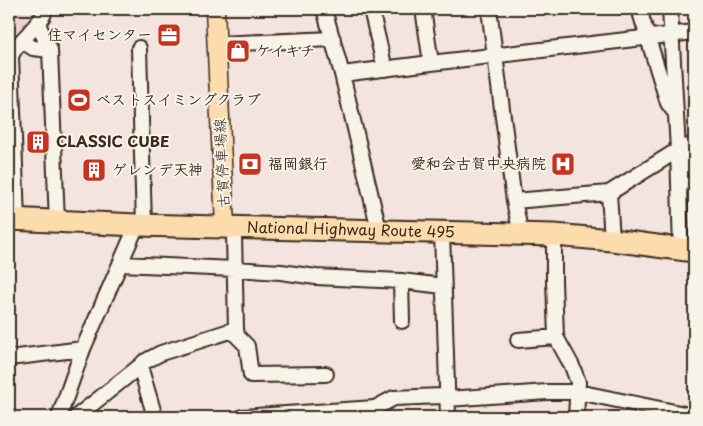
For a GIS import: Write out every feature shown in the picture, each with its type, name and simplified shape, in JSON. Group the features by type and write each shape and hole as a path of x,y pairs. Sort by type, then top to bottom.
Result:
{"highway":[{"name":"National Highway Route 495","path":"13,220 554,235 688,250"}],"main road":[{"name":"古賀停車場線","path":"215,9 225,227"}],"street":[{"path":"13,220 11,56 15,48 38,24 45,12 44,9"},
{"path":"371,9 385,69"},
{"path":"423,9 431,63"},
{"path":"489,9 514,201 521,234"},
{"path":"640,9 668,103 676,112"},
{"path":"670,9 678,150 688,250"},
{"path":"328,10 333,40 379,230"},
{"path":"38,24 50,50 57,222"},
{"path":"342,74 694,32"},
{"path":"216,44 333,40"},
{"path":"22,41 33,48 50,50"},
{"path":"59,417 83,349 121,264 141,225 139,48"},
{"path":"514,201 610,193 678,150 694,144"},
{"path":"678,150 686,161 694,189"},
{"path":"610,193 612,240"},
{"path":"225,227 234,234 236,336 247,346 251,375 326,374"},
{"path":"442,232 448,417"},
{"path":"554,235 556,337 572,366 578,382 576,417"},
{"path":"121,264 281,272 316,277 401,281 443,286"},
{"path":"401,281 402,321"},
{"path":"76,417 144,362 161,353 236,329"},
{"path":"518,340 556,337"},
{"path":"9,358 83,349"},
{"path":"140,366 155,417"},
{"path":"242,417 375,408 394,398 442,396 447,399 547,392 578,392 694,416"}],"shaded area":[{"path":"9,9 36,9 36,11 9,42"}],"place":[{"name":"住マイセンター","path":"169,35"},
{"name":"ケイキチ","path":"238,51"},
{"name":"ベストスイミングクラブ","path":"79,100"},
{"name":"CLASSIC CUBE","path":"38,142"},
{"name":"福岡銀行","path":"250,164"},
{"name":"愛和会古賀中央病院","path":"563,164"},
{"name":"ゲレンデ天神","path":"94,170"}]}
